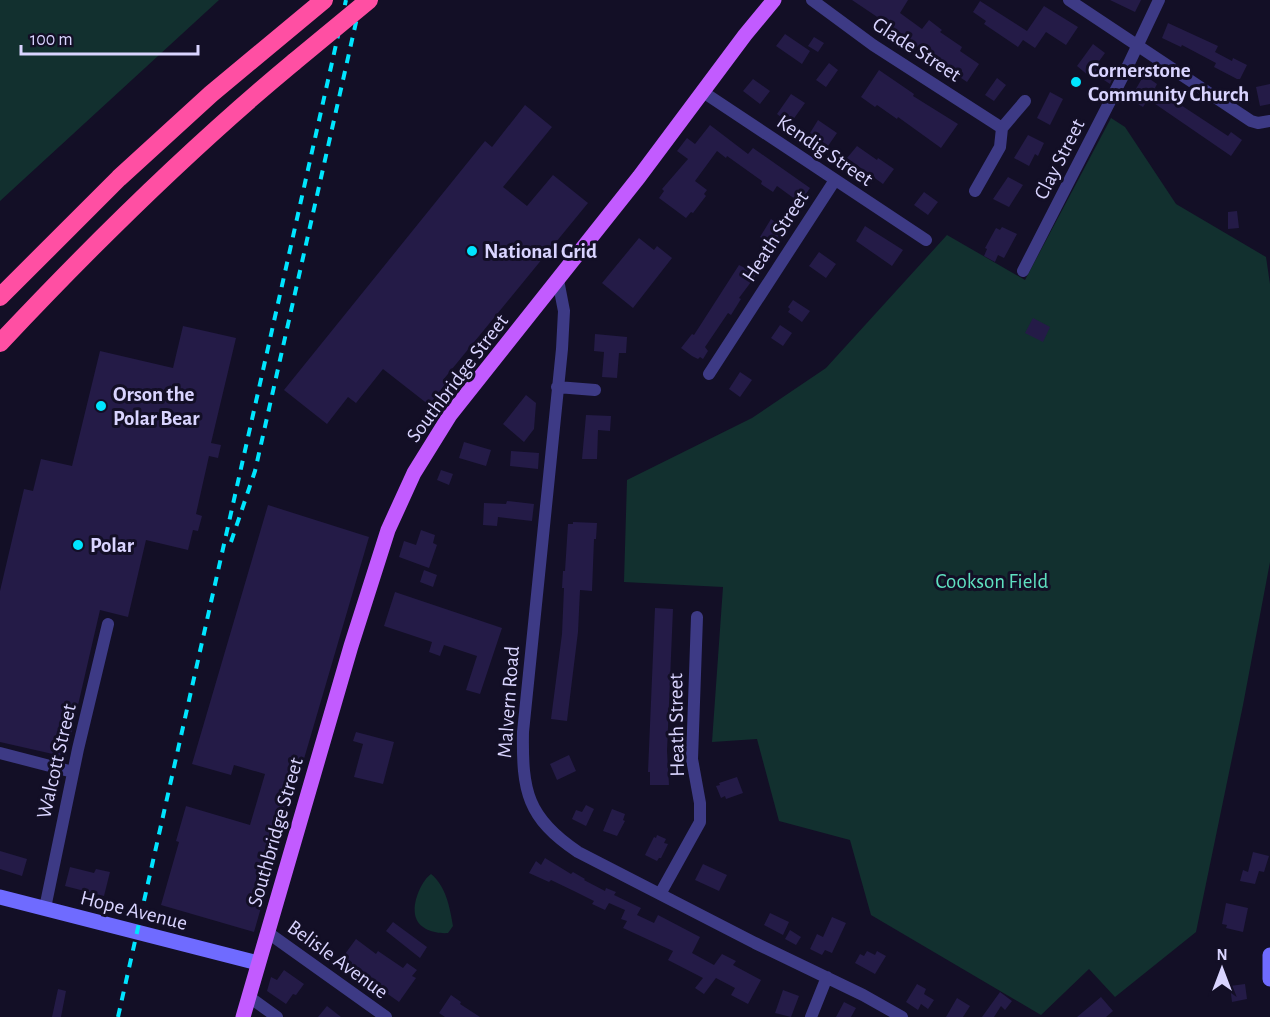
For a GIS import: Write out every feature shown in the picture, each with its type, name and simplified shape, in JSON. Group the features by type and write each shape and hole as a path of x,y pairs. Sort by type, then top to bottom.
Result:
{"highway":[{"path":"0,297 128,170 211,94 324,0"},
{"path":"0,343 76,262 149,191 255,94 369,0"}],"main road":[{"path":"745,35 760,0"},
{"name":"Southbridge Street","path":"243,1017 351,646 396,512 414,473 450,415 558,280 774,0"},
{"name":"Hope Avenue","path":"0,897 258,963"},
{"path":"1270,955 1270,979"}],"street":[{"name":"Glade Street","path":"812,0 873,45 1002,128"},
{"path":"1069,0 1251,121 1258,123 1270,121"},
{"name":"Clay Street","path":"1023,271 1159,0"},
{"name":"Kendig Street","path":"703,92 926,240"},
{"path":"975,191 1000,147 1002,128 1025,101"},
{"name":"Heath Street","path":"709,374 835,180"},
{"name":"Malvern Road","path":"558,280 564,312 523,732 524,779 529,798 539,818 557,838 578,852 902,1017"},
{"path":"557,387 595,390"},
{"name":"Heath Street","path":"660,894 700,822 700,803 692,759 697,617"},
{"name":"Walcott Street","path":"45,908 73,772 108,624"},
{"path":"0,753 73,772"},
{"name":"Belisle Avenue","path":"267,932 386,1017"},
{"path":"811,1017 827,977"},
{"path":"248,996 277,1017"}],"green space":[{"path":"0,0 219,0 0,201"},
{"name":"Cookson Field","path":"1111,118 1125,127 1176,204 1266,257 1270,284 1270,562 1196,932 1115,997 1089,969 1041,1015 871,915 850,840 779,821 757,739 712,742 723,587 624,582 627,480 752,418 826,368 947,235 1025,280"},
{"path":"431,874 444,891 449,905 453,926 448,933 429,930 421,926 416,918 415,907 418,894"}],"building":[{"path":"852,0 908,0 900,13 922,29 929,20 942,30 940,32 962,47 960,51 979,64 967,82 934,60 912,43 913,41"},
{"path":"1110,0 1141,0 1135,12"},
{"path":"980,1 1027,31 1044,6 1078,27 1066,45 1046,32 1035,48 1023,40 1018,47 984,24 986,21 973,12"},
{"path":"1168,23 1218,46 1215,52 1232,61 1233,58 1247,65 1240,79 1214,67 1216,63 1182,45 1181,47 1162,38"},
{"path":"785,34 810,51 802,64 776,46"},
{"path":"814,37 824,43 818,52 808,46"},
{"path":"1093,44 1105,53 1097,64 1113,77 1110,84 1092,72 1089,76 1077,66"},
{"path":"829,63 838,70 826,87 816,80"},
{"path":"879,70 914,94 913,96 958,124 941,148 898,117 897,119 861,97"},
{"path":"1144,75 1157,84 1155,88 1228,136 1231,132 1242,140 1231,156 1148,99 1143,107 1130,99"},
{"path":"997,78 1006,85 994,101 985,95"},
{"path":"753,79 770,91 760,104 743,91"},
{"path":"1270,84 1270,104 1260,106 1256,87"},
{"path":"1050,92 1063,99 1050,125 1037,118"},
{"path":"791,94 805,103 790,124 777,114"},
{"name":"National Grid","path":"525,105 552,127 503,187 527,206 553,175 588,203 443,380 446,383 429,405 383,369 356,403 348,397 327,424 284,390 485,141 492,147"},
{"path":"818,120 837,133 828,146 810,133"},
{"path":"710,125 748,154 753,148 810,188 801,201 799,202 777,186 773,192 761,184 762,181 717,151 695,181 707,190 704,194 706,196 693,213 691,212 686,218 659,198 664,191 662,189 688,159 677,151 687,138 695,144"},
{"path":"1028,135 1044,143 1038,156 1035,154 1029,166 1014,158"},
{"path":"857,146 894,169 883,184 847,158"},
{"path":"1008,177 1023,185 1009,207 993,199"},
{"path":"924,192 938,202 928,215 914,205"},
{"path":"1237,211 1239,228 1228,229 1228,212"},
{"path":"771,219 784,228 781,232 784,234 778,243 775,241 773,245 760,237"},
{"path":"865,226 903,250 892,266 856,241"},
{"path":"1002,227 1017,234 1004,258 998,255 995,262 984,256 987,249 985,248 996,228 1000,230"},
{"path":"639,238 654,250 657,246 672,258 633,308 602,283"},
{"path":"819,252 836,264 826,278 809,266"},
{"path":"739,265 757,274 739,298 741,299 731,315 728,313 705,347 708,351 703,359 700,357 698,359 681,348 692,334 694,335"},
{"path":"793,300 810,311 802,322 788,312 790,309 788,307"},
{"path":"1033,318 1050,327 1043,342 1025,333"},
{"path":"780,325 792,333 783,346 771,338"},
{"name":"Polar","path":"183,326 236,338 211,443 221,445 218,458 209,456 196,514 202,516 198,531 193,530 188,550 146,540 128,617 100,610 66,757 0,742 0,591 24,489 33,491 41,459 72,466 100,351 173,368"},
{"path":"595,334 627,337 626,353 619,353 617,378 602,377 604,352 594,351"},
{"path":"740,372 752,380 740,397 729,389"},
{"path":"526,395 536,403 534,429 524,442 503,424"},
{"path":"586,415 611,416 610,431 598,430 597,459 582,459"},
{"path":"464,442 491,450 486,466 459,458"},
{"path":"511,451 539,453 538,469 510,466"},
{"path":"441,470 453,474 449,485 437,480"},
{"path":"507,501 534,504 532,521 498,517 497,526 483,525 484,503 506,504"},
{"path":"268,505 369,537 294,793 291,792 279,833 282,834 254,932 161,905 179,842 176,841 186,806 250,825 265,774 234,765 231,775 192,764"},
{"path":"573,522 597,523 596,539 594,539 592,591 580,590 578,632 567,721 551,719 562,634 564,588 562,588 568,524 573,524"},
{"path":"421,530 435,535 433,543 437,545 429,568 399,557 404,541 416,545"},
{"path":"424,570 437,575 433,587 420,582"},
{"path":"395,592 502,628 480,694 466,690 477,656 444,645 440,656 429,652 432,642 384,626"},
{"path":"655,608 673,609 667,751 669,785 650,785 650,772 648,772"},
{"path":"356,732 394,742 383,784 354,777 363,744 353,741"},
{"path":"569,755 576,771 557,780 550,764"},
{"path":"737,777 743,793 726,799 725,796 721,798 716,786"},
{"path":"586,805 594,809 586,826 572,819 576,810 582,812"},
{"path":"612,809 625,814 623,820 625,821 617,836 603,831"},
{"path":"657,835 666,839 664,843 668,844 657,861 645,855"},
{"path":"0,851 27,859 22,876 0,869"},
{"path":"1253,852 1269,856 1264,872 1259,871 1255,884 1240,881 1243,870 1248,872"},
{"path":"545,858 605,891 606,888 616,892 614,895 641,908 637,915 654,923 658,915 700,937 692,953 714,965 722,954 736,961 733,965 761,980 748,1004 731,995 735,988 716,978 704,994 695,988 703,978 668,960 673,951 623,928 627,921 621,919 625,910 609,903 605,910 592,904 594,901 576,892 529,873 536,861 541,865"},
{"path":"703,864 727,875 719,891 695,880"},
{"path":"70,867 94,873 96,869 110,872 104,896 65,886"},
{"path":"1226,903 1248,908 1243,932 1226,928 1227,925 1222,924"},
{"path":"770,913 789,922 783,935 764,925"},
{"path":"832,917 846,923 832,953 825,950 822,955 810,949 817,934 823,937"},
{"path":"393,922 427,947 420,958 386,931"},
{"path":"790,930 801,937 796,945 785,939"},
{"path":"356,939 376,954 378,951 403,968 407,963 417,970 412,976 416,978 399,1002 343,962 347,955 345,954"},
{"path":"867,951 875,955 877,951 886,956 875,974 855,963 860,954 864,956"},
{"path":"284,970 304,984 286,1004 267,991 271,977 277,980"},
{"path":"917,984 926,989 924,994 934,1000 928,1009 921,1004 918,1010 906,1002"},
{"path":"1245,984 1247,999 1232,1002 1230,986"},
{"path":"58,989 66,991 61,1017 52,1017"},
{"path":"783,990 799,996 791,1017 775,1013"},
{"path":"1000,992 1012,1001 1005,1010 1001,1006 994,1017 982,1017"},
{"path":"451,995 480,1017 445,1017 439,1013"},
{"path":"1101,997 1113,1011 1106,1017 1077,1017"},
{"path":"957,998 970,1006 963,1017 946,1017"},
{"path":"844,1002 856,1008 851,1017 836,1017"},
{"path":"327,1006 341,1017 318,1017"}],"railway":[{"path":"118,1017 346,0"},
{"path":"231,542 255,471 361,0"}],"place":[{"name":"Cornerstone Community Church","path":"1076,82"},
{"name":"National Grid","path":"472,251"},
{"name":"Orson the Polar Bear","path":"101,406"},
{"name":"Polar","path":"78,545"}]}
